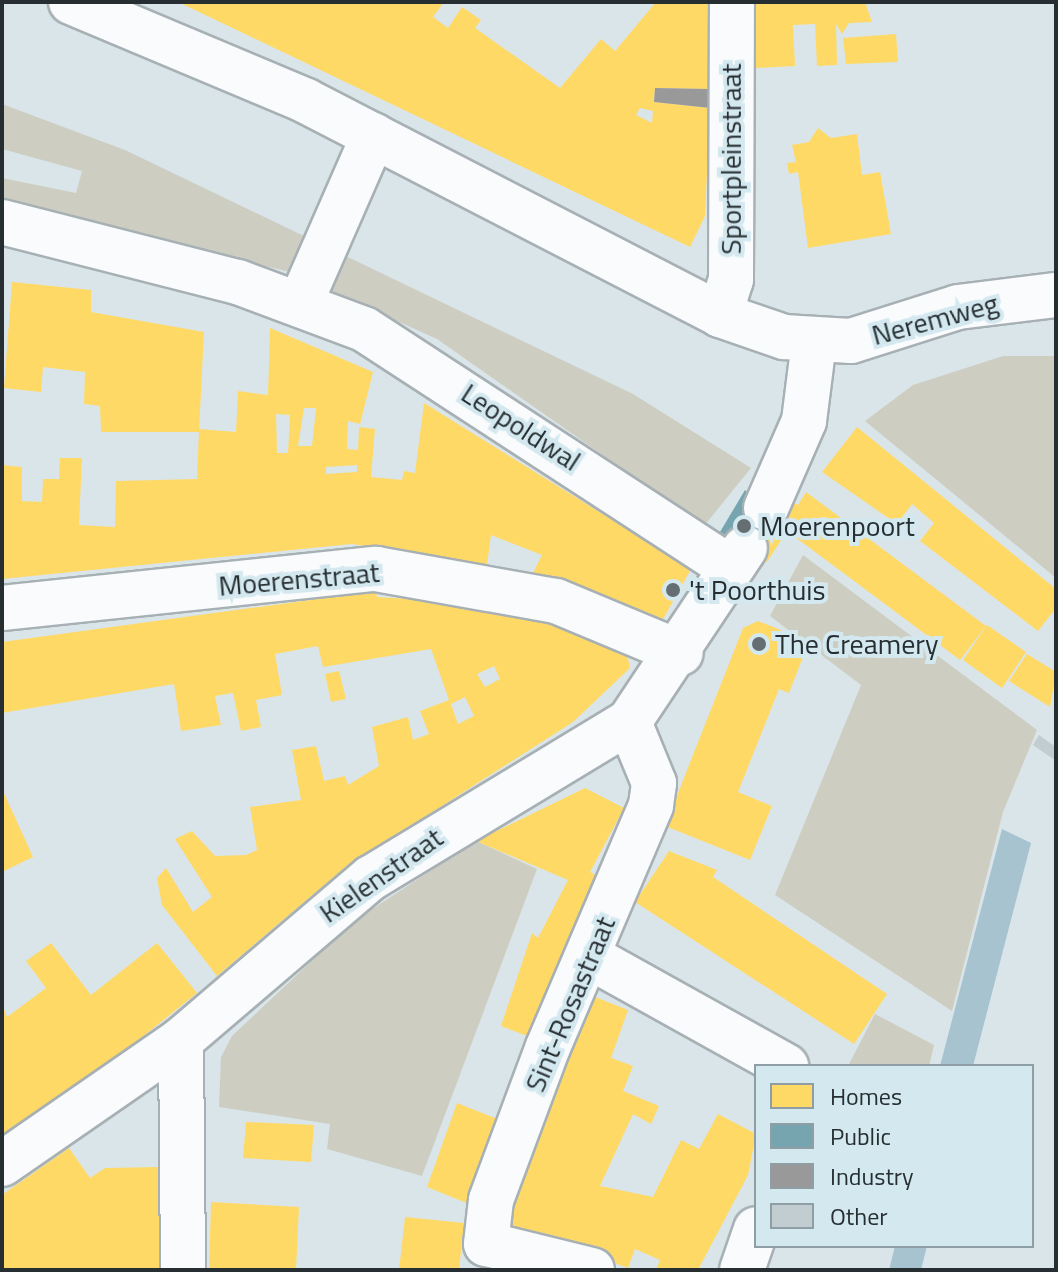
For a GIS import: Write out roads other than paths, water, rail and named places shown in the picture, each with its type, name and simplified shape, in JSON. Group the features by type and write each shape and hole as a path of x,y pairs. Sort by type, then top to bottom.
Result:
{"street":[{"path":"71,2 374,135 720,315 814,342 804,421 766,508"},
{"name":"Sportpleinstraat","path":"720,315 731,280 732,2"},
{"path":"300,304 374,135"},
{"name":"Leopoldwal","path":"2,222 300,304 364,329 738,558"},
{"name":"Neremweg","path":"814,342 887,334 958,307 1056,295"},
{"name":"Kielenstraat","path":"2,1164 181,1040 371,878 629,722 681,653 738,558"},
{"name":"Moerenstraat","path":"2,608 376,569 556,601 681,653"},
{"name":"Sint-Rosastraat","path":"512,1260 486,1244 491,1200 651,805 654,783 629,722"},
{"path":"588,956 782,1064"},
{"path":"181,1040 183,1270"},
{"path":"742,1270 754,1235"},
{"path":"512,1260 592,1270"}],"water":[{"path":"1002,829 1031,843 974,1064 941,1064"},
{"path":"894,1248 926,1248 921,1270 889,1270"}],"place":[{"name":"Moerenpoort","path":"744,526"},
{"name":"'t Poorthuis","path":"673,590"},
{"name":"The Creamery","path":"759,644"}]}
